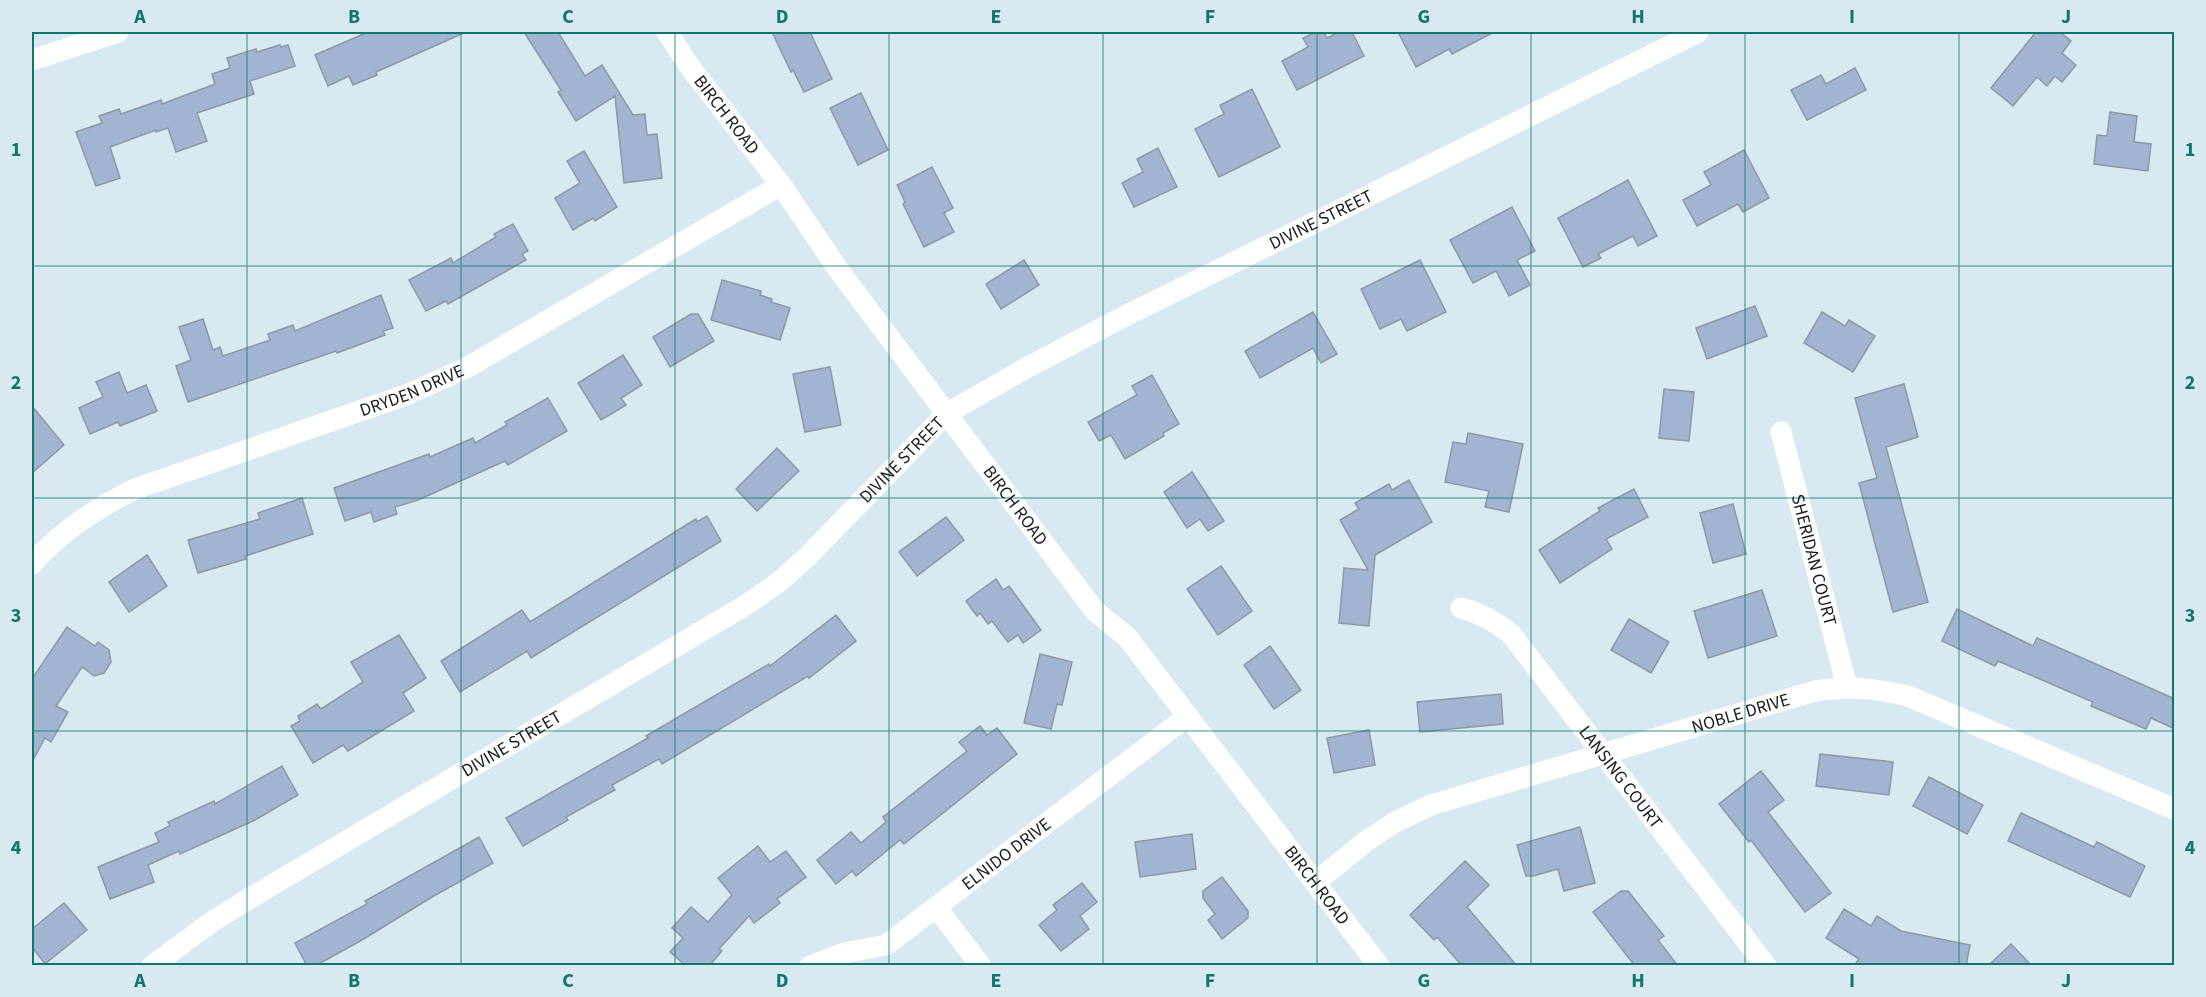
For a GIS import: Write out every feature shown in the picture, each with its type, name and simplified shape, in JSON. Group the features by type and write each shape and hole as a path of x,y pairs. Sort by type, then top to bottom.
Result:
{"street":[{"path":"32,60 118,32"},
{"name":"BIRCH ROAD","path":"667,32 690,67 781,185 840,273 1095,611 1127,637 1379,966"},
{"name":"DIVINE STREET","path":"152,966 191,936 255,895 746,605 779,582 808,556 946,414 1028,367 1129,314 1698,32"},
{"name":"DRYDEN DRIVE","path":"32,564 45,549 73,525 105,503 135,489 406,395 466,368 781,185"},
{"name":"SHERIDAN COURT","path":"1781,432 1847,687"},
{"name":"LANSING COURT","path":"1461,608 1493,620 1511,634 1766,966"},
{"name":"NOBLE DRIVE","path":"1316,882 1365,842 1395,822 1431,805 1815,690 1847,687 1874,688 1908,696 2175,809"},
{"name":"ELNIDO DRIVE","path":"810,966 844,953 886,945 1188,716"},
{"path":"936,907 981,966"}],"building":[{"path":"368,32 466,32 376,72 377,75 353,85 349,76 328,86 315,55"},
{"path":"524,32 558,32 585,76 602,65 633,115 645,114 647,135 657,134 662,178 624,183 615,96 576,121 558,92 561,90"},
{"path":"772,32 810,32 832,79 804,92 793,70 791,72"},
{"path":"1316,32 1324,32 1327,38 1339,32 1352,32 1364,56 1297,90 1282,61 1308,47 1303,38"},
{"path":"1398,32 1494,32 1452,54 1449,49 1416,67"},
{"path":"2036,32 2060,32 2071,41 2062,53 2076,65 2062,82 2055,76 2047,86 2037,77 2013,106 1991,88"},
{"path":"280,45 281,47 288,45 295,66 250,81 254,94 197,113 207,141 176,152 168,128 156,132 156,130 110,147 120,178 96,186 76,132 102,123 99,116 119,109 121,114 161,100 162,104 215,84 212,74 230,68 227,58 256,49 257,52"},
{"path":"1855,68 1866,90 1807,120 1791,90 1821,75 1826,84"},
{"path":"1252,89 1280,147 1219,177 1195,129 1224,114 1220,105"},
{"path":"861,93 888,150 858,165 830,108"},
{"path":"2110,112 2137,116 2134,142 2151,144 2148,171 2094,164 2097,135 2107,136"},
{"path":"1158,148 1177,187 1134,207 1122,183 1143,172 1137,159"},
{"path":"1744,150 1769,198 1743,212 1738,204 1697,226 1683,200 1711,185 1704,172"},
{"path":"584,151 617,207 595,221 593,218 573,230 555,198 580,183 567,161"},
{"path":"932,167 953,208 944,213 954,232 924,247 903,204 905,202 897,185"},
{"path":"1628,180 1657,236 1638,246 1633,236 1598,254 1601,258 1583,267 1558,218"},
{"path":"1512,207 1535,251 1517,260 1530,285 1509,296 1496,271 1473,283 1450,240"},
{"path":"513,224 528,251 522,254 526,260 448,304 446,301 426,311 409,280 451,258 453,263 496,237 494,234"},
{"path":"1024,260 1039,285 1001,309 986,284"},
{"path":"1420,260 1446,312 1407,331 1401,319 1380,329 1361,289"},
{"path":"722,280 761,291 760,295 772,299 771,302 790,308 780,340 711,320"},
{"path":"381,295 393,328 383,331 385,335 188,402 176,366 191,360 179,327 203,319 213,350 220,347 223,356 270,340 268,334 293,325 295,331"},
{"path":"1755,306 1767,336 1707,359 1696,328"},
{"path":"1313,312 1337,354 1321,363 1313,348 1260,378 1245,351"},
{"path":"1822,312 1845,326 1849,320 1875,336 1853,372 1804,343"},
{"path":"691,314 698,314 714,341 670,367 653,337"},
{"path":"623,355 642,385 621,398 626,405 601,420 578,383"},
{"path":"830,367 841,425 805,432 793,374"},
{"path":"119,372 127,393 146,385 157,411 120,426 118,422 90,434 79,408 103,397 96,382"},
{"path":"1152,375 1179,424 1163,433 1164,436 1125,459 1111,435 1099,441 1088,422 1137,395 1132,386"},
{"path":"1904,384 1918,437 1886,447 1928,602 1893,612 1859,483 1877,478 1855,398"},
{"path":"1664,389 1694,392 1689,441 1659,438"},
{"path":"548,398 567,431 508,465 505,461 418,500 395,507 397,514 374,522 371,512 345,521 334,488 429,454 430,457 473,438 475,443 507,425 505,422"},
{"path":"32,406 64,445 32,473"},
{"path":"1468,433 1523,444 1509,512 1485,507 1489,491 1445,482 1453,442 1466,444"},
{"path":"777,448 799,471 757,511 736,489"},
{"path":"1192,472 1224,521 1208,531 1200,519 1187,528 1164,492"},
{"path":"1409,480 1432,522 1375,555 1369,626 1339,623 1344,568 1368,570 1340,520 1359,509 1355,503 1389,484 1392,490"},
{"path":"1634,489 1648,517 1606,539 1612,549 1560,583 1539,550 1600,511 1598,508"},
{"path":"302,498 313,534 245,556 246,559 198,573 188,540 260,519 258,513"},
{"path":"1733,504 1746,554 1713,563 1700,513"},
{"path":"707,516 721,541 531,658 527,651 460,692 441,661 522,610 530,622 696,519 697,522"},
{"path":"946,517 964,540 917,576 899,552"},
{"path":"147,555 167,586 129,612 109,582"},
{"path":"1221,566 1252,611 1218,635 1187,589"},
{"path":"996,579 1003,590 1009,586 1041,630 1023,643 1018,635 1008,642 992,621 988,624 980,613 977,616 966,601"},
{"path":"1762,590 1777,636 1708,658 1694,611"},
{"path":"1957,609 2033,646 2037,638 2175,699 2175,729 2151,718 2146,729 2091,706 2093,702 1998,661 1995,666 1942,641"},
{"path":"836,615 856,641 809,678 808,676 662,764 659,759 612,785 615,790 566,817 568,820 523,846 506,818 648,738 646,736 769,664 770,666"},
{"path":"1629,619 1669,642 1651,673 1611,650"},
{"path":"67,627 95,646 98,642 109,650 111,662 104,673 94,676 82,667 56,706 68,712 51,742 45,738 32,762 32,679"},
{"path":"399,635 426,678 403,693 414,711 348,751 343,745 313,763 291,726 300,721 298,716 317,704 321,709 363,682 351,662"},
{"path":"1270,646 1301,690 1274,709 1244,665"},
{"path":"1040,654 1072,662 1062,705 1057,704 1051,729 1024,723"},
{"path":"1501,694 1503,724 1420,732 1417,702"},
{"path":"980,726 987,735 997,728 1017,754 904,844 900,840 856,876 852,871 836,884 817,860 851,832 861,843 886,822 883,817 967,751 959,742"},
{"path":"1369,730 1375,765 1334,773 1327,738"},
{"path":"1820,754 1893,762 1889,795 1816,786"},
{"path":"282,766 298,795 255,820 180,854 179,851 148,865 154,882 110,899 98,867 159,842 155,833 170,826 168,822 214,801 215,804"},
{"path":"1761,771 1784,800 1768,812 1831,893 1805,912 1751,840 1749,842 1719,804"},
{"path":"1929,777 1983,805 1967,834 1913,806"},
{"path":"2021,813 2094,847 2097,842 2145,866 2130,897 2008,841"},
{"path":"1580,827 1595,883 1564,891 1558,869 1526,876 1517,845"},
{"path":"1192,834 1196,869 1140,877 1135,842"},
{"path":"479,837 493,863 362,940 315,966 307,966 295,943 367,904 365,901"},
{"path":"758,846 770,862 786,851 806,877 777,899 780,903 754,923 749,916 719,949 722,951 709,966 686,966 670,952 683,938 672,928 691,907 708,922 732,895 718,878"},
{"path":"1465,861 1489,885 1467,907 1517,966 1462,966 1437,937 1434,940 1410,915"},
{"path":"1222,877 1248,911 1248,918 1222,939 1208,920 1215,914 1203,898 1203,891"},
{"path":"1082,883 1097,902 1080,916 1089,929 1061,951 1039,925 1057,910 1053,905"},
{"path":"1621,891 1628,891 1664,936 1658,940 1678,966 1635,966 1593,912"},
{"path":"64,903 87,930 45,964 32,947 32,929"},
{"path":"1844,909 1871,926 1877,916 1901,931 1970,945 1966,966 1854,966 1859,959 1826,938"},
{"path":"2011,944 2032,966 1988,966"}]}
